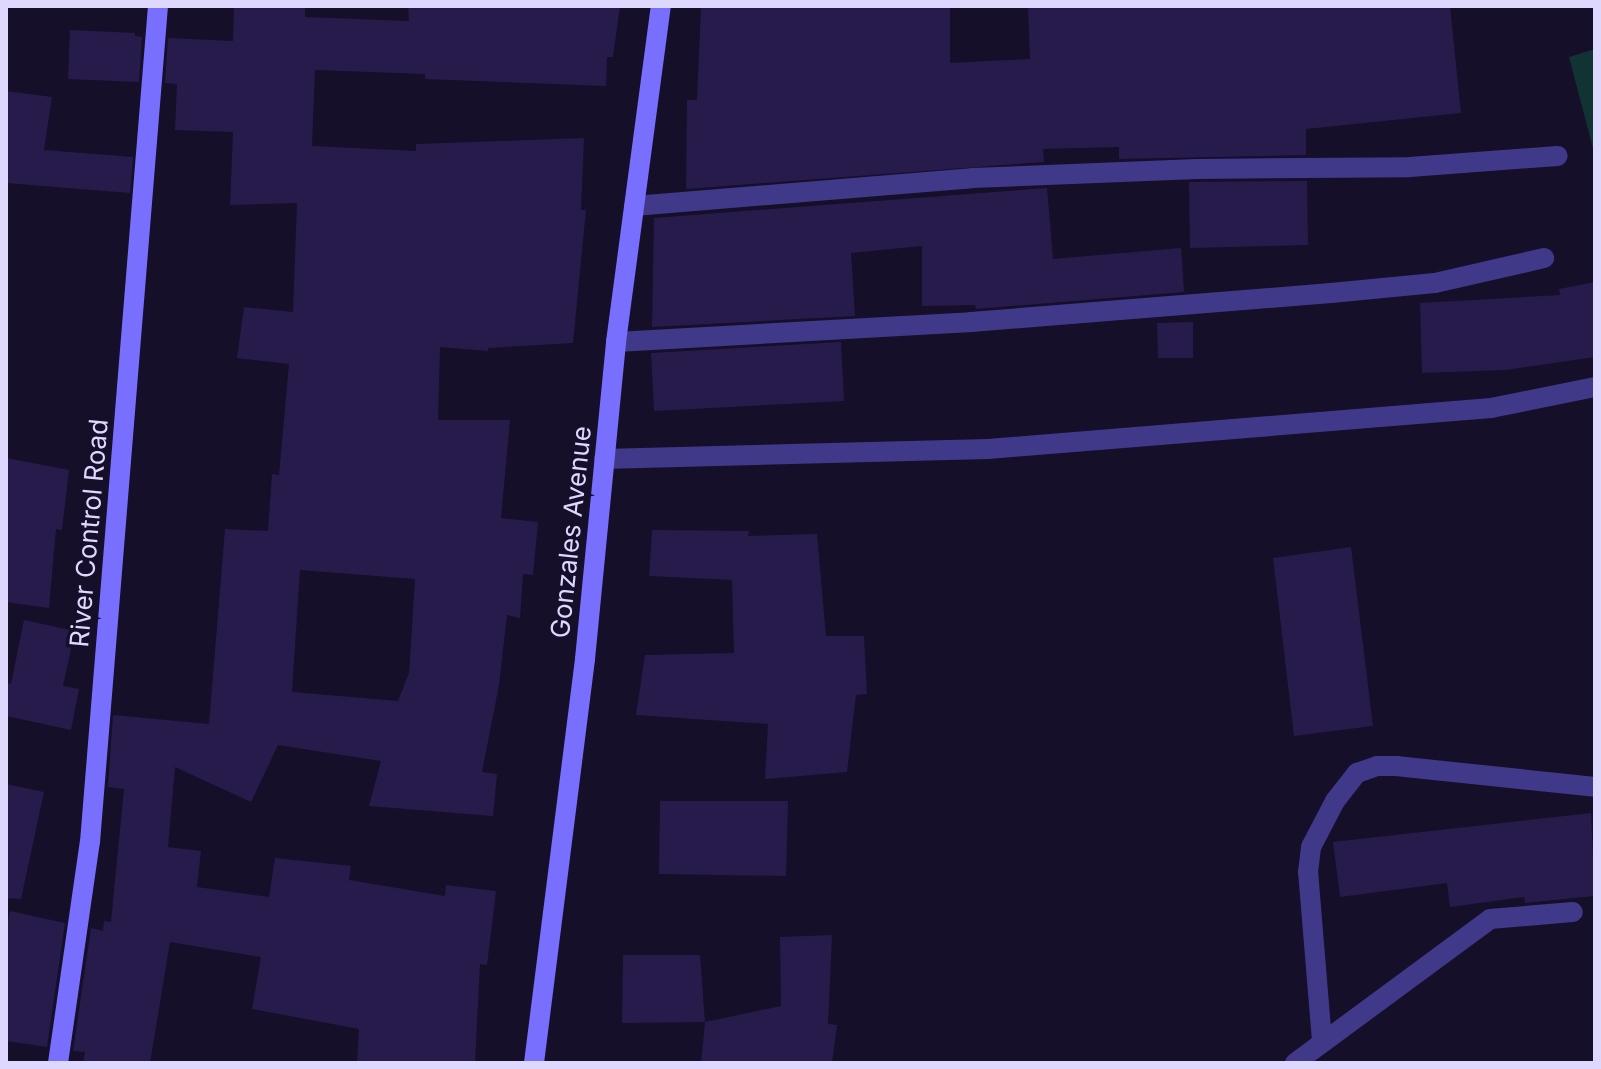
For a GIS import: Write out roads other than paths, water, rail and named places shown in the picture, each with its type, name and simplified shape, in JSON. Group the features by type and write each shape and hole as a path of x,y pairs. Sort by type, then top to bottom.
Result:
{"main road":[{"name":"River Control Road","path":"58,1063 90,842 158,6"},
{"name":"Gonzales Avenue","path":"534,1063 585,659 616,342 661,6"}],"street":[{"path":"634,206 972,178 1197,169 1410,167 1558,156"},
{"path":"616,342 971,322 1331,293 1435,283 1544,258"},
{"path":"604,459 988,449 1491,408 1595,387"},
{"path":"1322,1041 1308,872 1311,847 1335,801 1357,773 1377,766 1396,766 1595,787"},
{"path":"1295,1063 1490,919 1573,912"}]}
